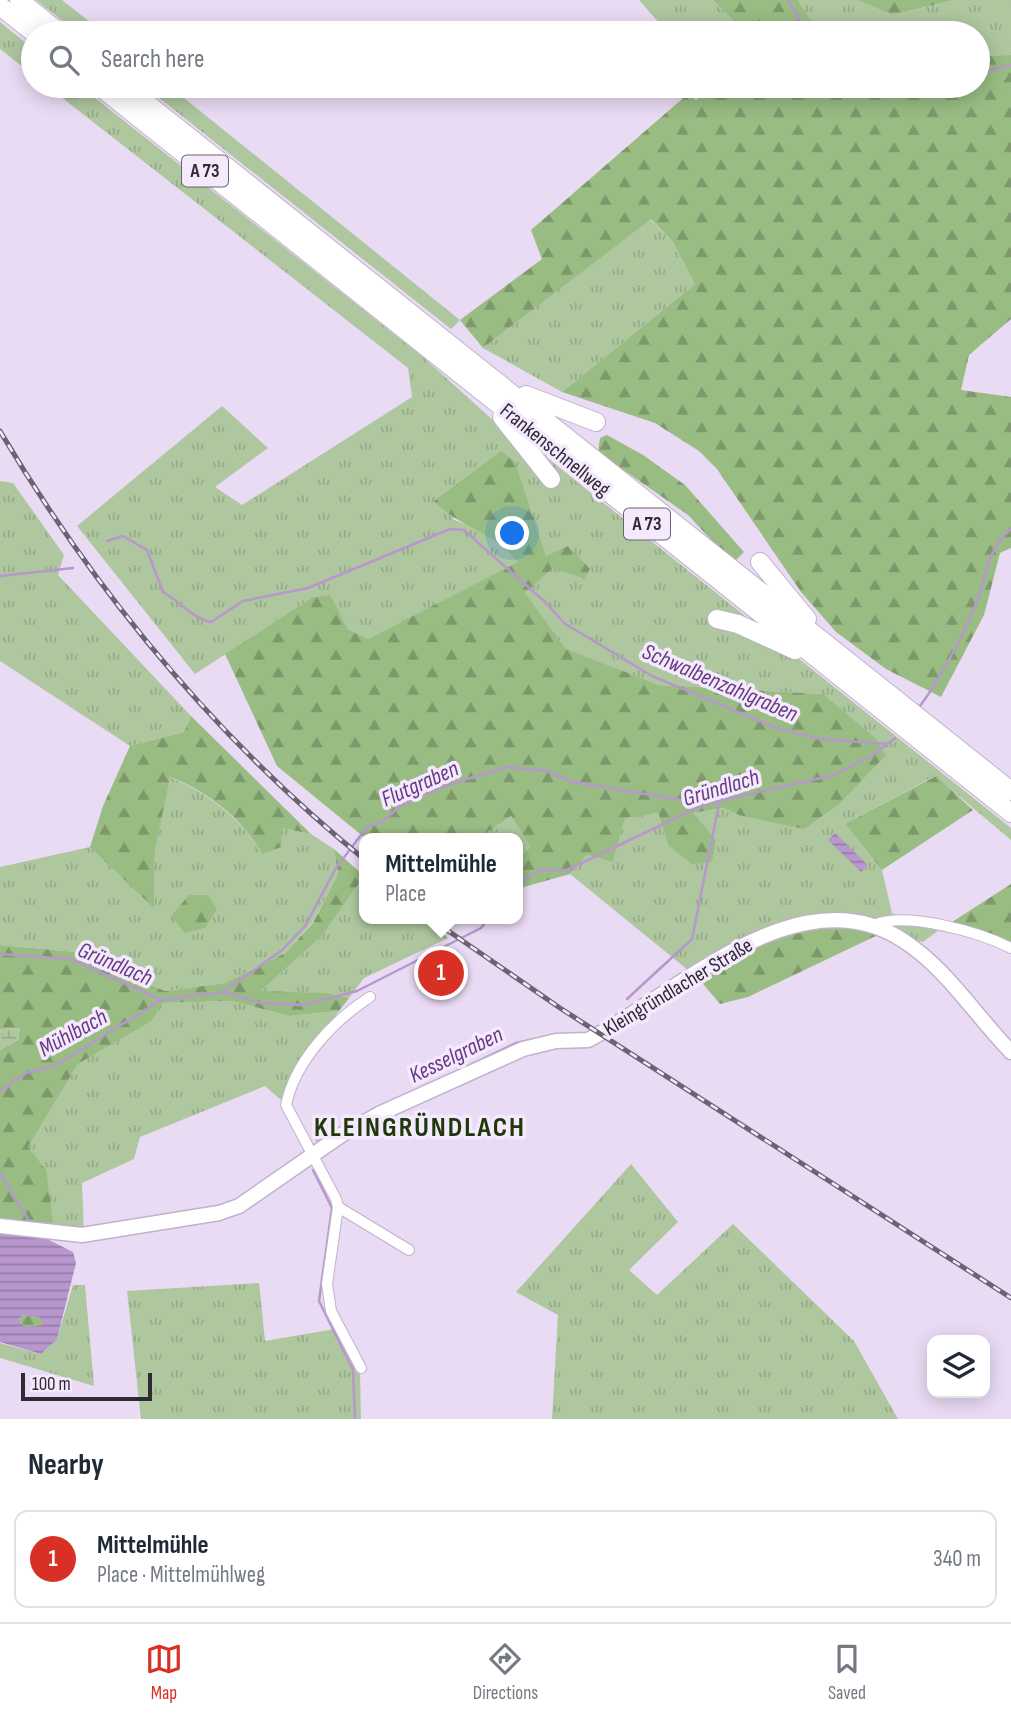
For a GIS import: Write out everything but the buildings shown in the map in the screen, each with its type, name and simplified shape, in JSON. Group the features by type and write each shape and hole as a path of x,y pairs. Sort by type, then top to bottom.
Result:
{"highway":[{"path":"19,0 45,21"},
{"path":"0,6 21,23"},
{"name":"Frankenschnellweg","path":"114,98 472,383 832,659 1011,792"},
{"name":"Frankenschnellweg","path":"140,98 489,375 832,659 1011,813"},
{"path":"489,375 544,404 596,422"},
{"path":"472,383 551,479"},
{"path":"760,562 832,659"},
{"path":"717,619 832,659"}],"street":[{"name":"Kleingründlacher Straße","path":"0,1226 82,1235 219,1213 239,1206 379,1114 523,1049 556,1041 588,1040 768,933 833,918 874,925 903,940 934,964 1011,1052"},
{"path":"874,925 887,919 941,925 1011,948"},
{"path":"361,1368 331,1311 327,1284 338,1207 315,1154 289,1115 286,1105 288,1094 306,1062 334,1026 347,1012 370,997"},
{"path":"338,1207 409,1250"}],"green space":[{"path":"36,0 62,0 89,21 63,21"},
{"path":"639,0 713,0 733,21 657,21"},
{"path":"713,0 798,0 814,21 733,21"},
{"path":"798,0 857,0 892,15 954,0 1011,0 1011,55 990,56 990,21 810,19"},
{"path":"857,0 954,0 892,15"},
{"path":"0,22 21,39 21,66 0,49"},
{"path":"1011,55 1011,319 969,355 961,390 1011,397 1011,548 1000,553 984,615 941,697 886,669 836,632 801,592 717,469 699,451 655,423 562,392 695,284 673,242 651,219 483,348 460,320 542,259 531,230 683,98 990,98 990,56"},
{"path":"62,98 95,98 423,357 506,432 536,449 1011,828 1011,840 935,776 845,824 882,870 892,913 938,931 923,942 882,933 792,929 699,979 570,874 587,855 613,862 625,817 658,813 668,845 692,813 723,808 739,815 823,694 659,685 565,649 525,593 553,567 583,579 546,557 515,463 452,519 489,533 519,562 368,639 348,629 330,596 313,597 195,674 77,526 222,406 268,448 215,487 242,505 412,397 408,368"},
{"path":"159,98 184,98 460,320 451,329"},
{"path":"650,219 673,242 695,284 562,392 483,348"},
{"path":"607,435 643,455 685,485 744,552 733,563 688,515 598,452 600,438"},
{"path":"501,451 515,462 546,556 568,546 590,569 584,579 553,568 525,593 566,649 659,685 823,694 876,739 886,755 839,804 804,829 739,815 723,808 693,813 716,840 712,862 692,864 668,845 658,813 625,818 613,862 587,855 570,874 523,888 523,854 531,847 511,816 486,833 359,833 277,766 225,654 313,597 330,595 348,629 368,639 518,562 497,543 455,518 434,501"},
{"path":"0,481 13,483 64,555 58,575 191,716 184,732 130,746 0,661"},
{"path":"191,716 311,834 282,828 281,847 262,854 245,829 223,808 197,790 170,777 155,851 154,908 90,847 103,806 130,746 184,732"},
{"path":"936,776 973,810 882,870 845,824"},
{"path":"169,777 197,790 222,808 244,829 262,854 282,828 311,834 334,849 338,874 313,922 285,953 225,983 165,991 76,952 0,945 0,867 90,847 154,907 155,851"},
{"path":"511,816 523,833 486,833"},
{"path":"523,834 532,847 523,855"},
{"path":"334,849 359,872 359,883 322,936 261,991 328,993 349,998 339,1011 289,1016 232,1001 162,1003 152,1021 78,1064 28,1147 46,1170 54,1230 0,1220 0,1050 18,1040 20,1028 0,1029 0,945 76,952 165,991 225,983 285,953 313,923 338,874"},
{"path":"359,883 359,924 430,924 448,938 364,978 349,998 328,993 260,992 322,936"},
{"path":"1011,884 1011,949 991,939 938,931"},
{"path":"189,895 208,895 217,909 205,928 185,933 171,916"},
{"path":"836,922 882,933 748,997 720,1004 699,979 792,929"},
{"path":"232,1001 289,1016 339,1011 302,1061 281,1100 265,1086 140,1137 134,1159 82,1183 84,1234 54,1230 28,1147 78,1064 152,1021 161,1003"},
{"path":"20,1028 18,1040 0,1050 0,1029"},
{"path":"631,1164 678,1222 629,1270 657,1295 733,1224 854,1341 898,1419 552,1419 558,1315 516,1292"},
{"path":"259,1283 265,1341 335,1329 360,1375 361,1419 141,1419 127,1291"},
{"path":"73,1285 85,1285 94,1386 0,1358 0,1343 41,1354 57,1339"},
{"path":"22,1315 39,1317 45,1325 41,1328 24,1327 19,1319"}],"shaded area":[{"path":"835,833 868,865 861,872 828,840"},
{"path":"0,1233 39,1235 73,1252 76,1263 57,1339 41,1354 0,1342","holes":["22,1315 39,1317 44,1325 24,1327 19,1319"]}],"waterway":[{"path":"788,0 801,21"},
{"path":"990,70 1011,65"},
{"name":"Schwalbenzahlgraben","path":"107,541 123,536 147,550 163,592 193,614 211,622 243,601 308,588 450,529 464,530 545,602 564,623 652,676 774,727 820,739 886,744"},
{"name":"Gründlach","path":"920,706 944,670 963,632 992,555 1011,529"},
{"name":"Schwalbenzahlgraben","path":"0,576 73,568"},
{"name":"Gründlach","path":"523,881 540,870 567,870 705,804 834,775 874,754 895,738"},
{"name":"Flutgraben","path":"362,833 367,827 382,822 401,805 448,785 506,767 547,771 573,782 705,804"},
{"name":"Kesselgraben","path":"627,999 692,939 720,799"},
{"name":"Flutgraben","path":"223,992 281,951 305,926 336,868 359,838"},
{"name":"Gründlach","path":"0,954 71,959 161,1000 223,992 261,1003 304,1005 357,991 484,924"},
{"name":"Mühlbach","path":"0,1091 26,1073 55,1066 161,1000"},
{"name":"Kesselgraben","path":"464,1068 516,1043 545,1037"},
{"name":"Kesselgraben","path":"317,1140 336,1130"},
{"name":"Kesselgraben","path":"313,1170 332,1208 319,1301 353,1370 355,1419"},
{"path":"0,1173 29,1221"}],"railway":[{"path":"0,431 77,549 163,661 259,765 359,855"},
{"path":"438,924 560,1008 1011,1298"}],"place":[{"name":"Mittelmühle","path":"441,973"}],"district":[{"name":"KLEINGRÜNDLACH","path":"420,1127"}]}
